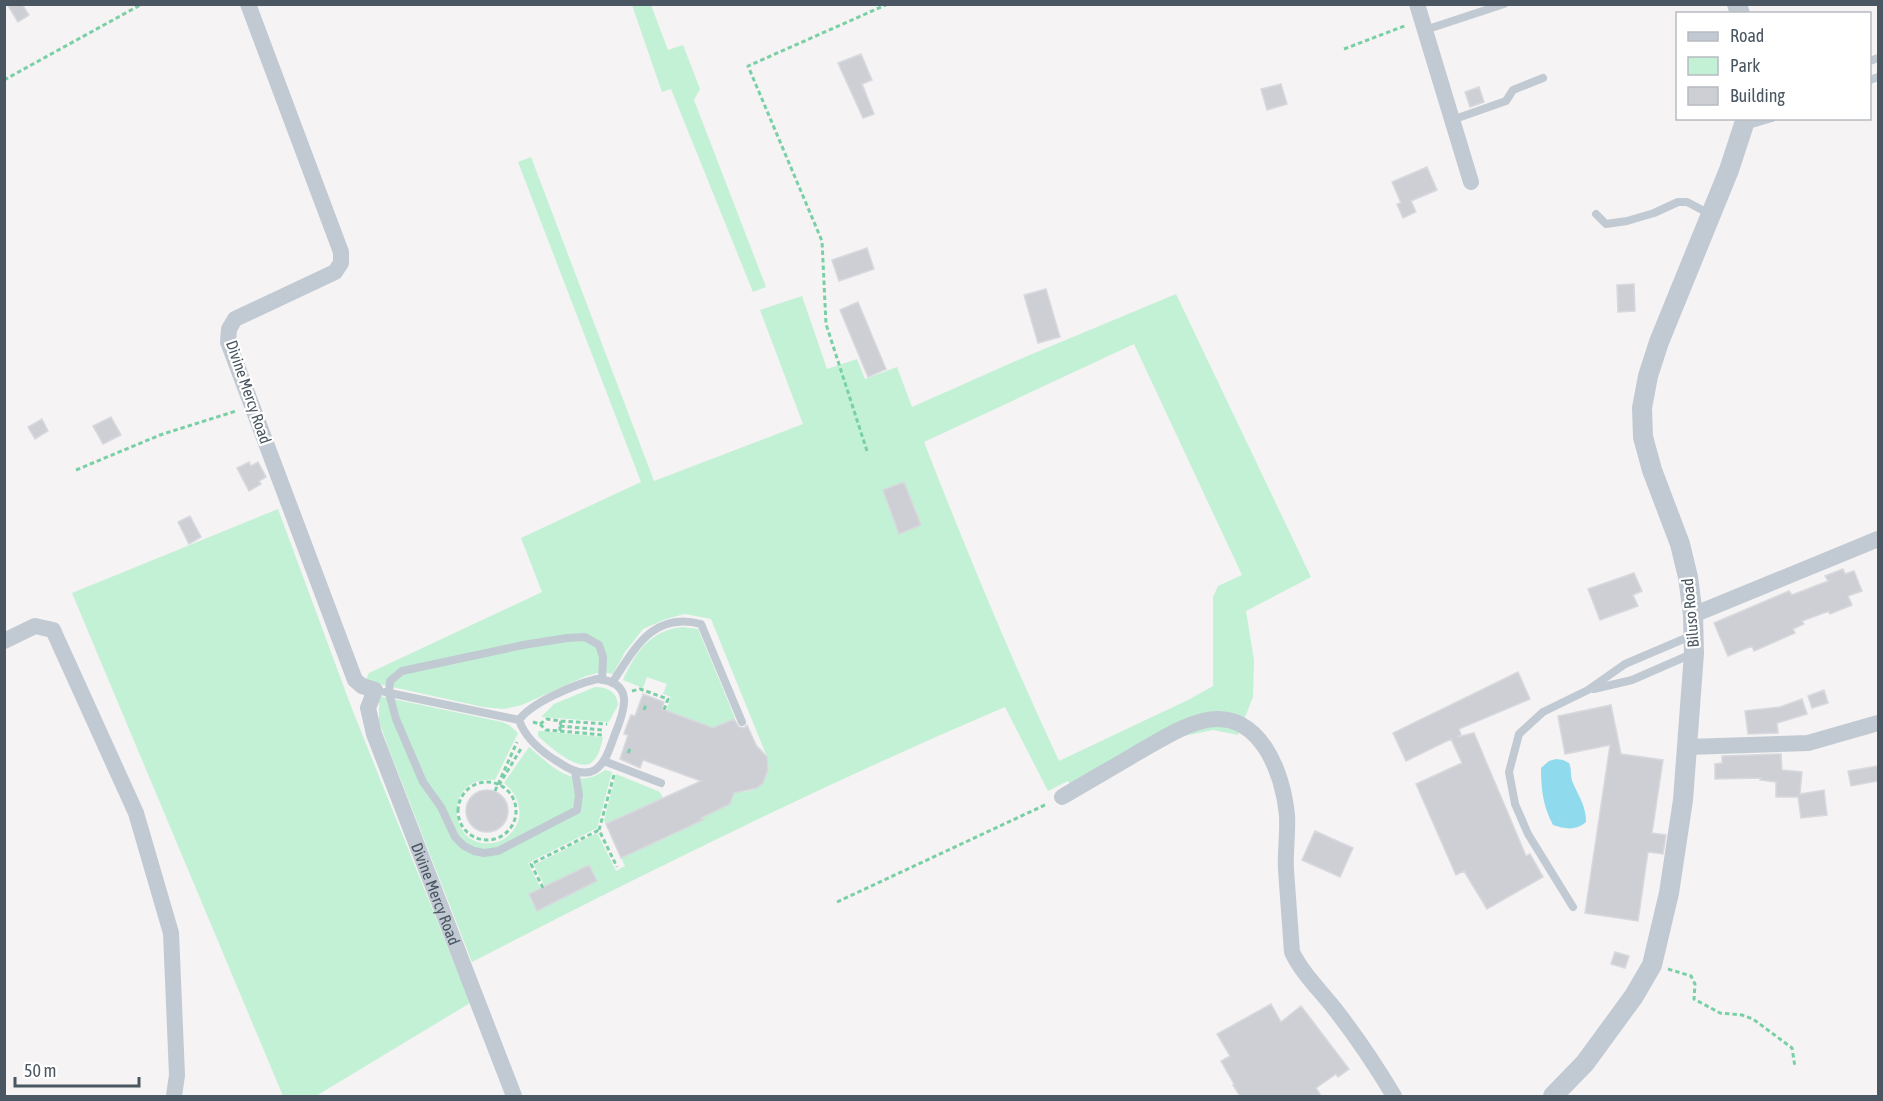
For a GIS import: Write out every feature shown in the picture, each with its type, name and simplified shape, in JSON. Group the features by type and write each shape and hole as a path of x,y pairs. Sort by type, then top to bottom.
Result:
{"street":[{"name":"Divine Mercy Road","path":"248,4 341,252 341,263 335,272 235,319 229,330 228,342 355,680 362,686 382,692 368,708 374,734 514,1096"},
{"path":"1421,17 1471,182"},
{"name":"Biluso Road","path":"1556,1095 1612,1028 1652,965 1669,893 1683,800 1694,634 1688,577 1680,544 1652,470 1643,437 1642,408 1648,376 1659,342 1746,122"},
{"path":"1694,634 1878,539"},
{"path":"4,641 35,626 53,630 136,813 171,933 177,1075 174,1096"},
{"path":"1062,796 1172,733 1204,721 1217,719 1235,722 1250,729 1265,747 1278,773 1287,814 1286,867 1292,952 1298,965 1334,1008 1374,1063 1394,1096"},
{"path":"1687,747 1809,743 1878,723"}],"lane":[{"path":"1421,17 1504,4"},
{"path":"1452,120 1506,101 1513,90 1543,78"},
{"path":"1596,214 1606,224 1627,221 1654,213 1678,202 1687,202 1711,214"},
{"path":"612,683 634,648 652,630 673,622 698,623 705,628 742,722"},
{"path":"1588,690 1632,680 1694,634"},
{"path":"1574,907 1528,834 1515,804 1509,772 1519,734 1543,712 1588,690 1625,664 1694,634"},
{"path":"575,771 579,795 577,810 531,832 507,848 484,853 464,846 455,837 441,807 423,782 382,692 402,671 523,645 576,638 591,639 599,645 603,657 602,680"},
{"path":"602,680 612,683 623,693 624,710 604,761 593,771 575,771 542,751 526,733 519,720 530,709 573,688 591,681 602,680"},
{"name":"Divine Mercy Road","path":"382,692 519,720"},
{"path":"604,761 661,783"}],"path":[{"path":"4,80 142,4"},
{"path":"867,451 826,324 822,241 748,66 888,4"},
{"path":"1344,49 1412,23 1421,17"},
{"path":"76,470 160,435 252,405"},
{"path":"623,693 640,689 668,699 664,710"},
{"path":"644,710 646,704"},
{"path":"540,724 547,719 608,724"},
{"path":"519,720 540,724 546,729 603,735"},
{"path":"560,731 561,721"},
{"path":"560,726 605,730"},
{"path":"498,784 526,733"},
{"path":"498,784 526,733"},
{"path":"628,753 631,747"},
{"path":"616,766 599,830 617,867"},
{"path":"481,782 498,784 512,795 515,802 517,810 512,826 500,837 484,840 477,838 464,828 460,821 458,813 462,797 467,790 481,782"},
{"path":"837,902 1062,796"},
{"path":"543,888 531,864 599,830"},
{"path":"1652,965 1690,976 1695,984 1694,999 1720,1013 1754,1018 1792,1048 1795,1067"}],"green space":[{"path":"632,5 651,5 668,50 683,45 700,89 694,100 766,287 753,292 671,89 662,92"},
{"path":"531,157 654,481 803,424 760,310 802,296 827,369 857,359 865,379 897,367 912,407 1176,294 1311,577 1246,611 1254,660 1253,697 1238,735 1213,730 1179,737 1077,796 1068,781 1048,791 1005,707 937,736 736,830 472,962 388,747 379,721 379,696 502,722 518,733 495,780 478,781 466,788 459,799 457,812 459,824 466,835 477,842 501,841 516,826 520,813 519,806 514,793 504,783 529,747 564,774 584,778 605,770 612,772 597,828 528,863 541,889 537,911 597,881 589,865 545,887 534,865 597,833 616,871 625,866 621,858 702,821 701,817 730,804 735,791 743,792 762,784 768,772 767,757 711,619 685,614 643,629 625,652 613,674 602,672 586,676 522,705 504,709 483,707 365,681 369,673 542,592 521,538 641,482 518,162","holes":["1134,344 1242,575 1218,586 1213,597 1213,686 1059,761 989,603 924,442"]},
{"path":"278,509 352,709 470,1003 316,1096 283,1096 72,593"},
{"path":"682,627 698,629 735,718 713,728 666,711 671,697 663,694 667,684 647,677 643,688 623,680 633,660 645,644 661,633"},
{"path":"595,687 608,689 616,697 618,705 609,722 541,717 554,704"},
{"path":"538,731 603,737 596,758 585,765 571,761 555,751 538,736"},
{"path":"616,774 660,792 663,798 606,824 604,821"}],"water":[{"path":"1556,759 1569,763 1572,781 1583,806 1586,822 1578,827 1566,828 1553,825 1547,811 1542,790 1541,768 1549,761"}],"building":[{"path":"7,4 22,4 29,15 18,22"},
{"path":"861,54 872,80 862,84 874,114 863,118 838,63"},
{"path":"1281,84 1287,104 1267,110 1261,89"},
{"path":"1479,87 1484,102 1470,107 1465,92"},
{"path":"1427,167 1437,190 1411,201 1416,212 1403,218 1397,204 1401,203 1392,182"},
{"path":"867,248 874,269 839,281 832,260"},
{"path":"1634,284 1635,311 1618,312 1617,285"},
{"path":"1046,289 1060,337 1038,343 1024,295"},
{"path":"858,302 886,369 868,377 840,310"},
{"path":"111,417 121,435 103,444 93,426"},
{"path":"42,419 48,431 35,439 28,427"},
{"path":"249,462 251,466 258,462 266,477 259,481 261,484 249,491 237,468"},
{"path":"904,482 921,525 899,534 883,490"},
{"path":"190,516 201,537 189,544 178,522"},
{"path":"1843,569 1845,574 1854,571 1862,591 1848,596 1852,605 1830,614 1829,611 1802,621 1804,624 1793,629 1795,633 1754,651 1752,646 1728,656 1714,623 1789,591 1792,595 1828,581 1825,576"},
{"path":"1634,573 1642,591 1633,595 1638,606 1600,620 1588,589"},
{"path":"1518,672 1530,699 1459,729 1461,735 1457,737 1474,733 1526,856 1530,854 1543,877 1487,909 1464,871 1456,875 1416,784 1462,763 1451,739 1406,761 1393,733"},
{"path":"1824,690 1828,703 1812,708 1808,696"},
{"path":"643,694 664,702 662,709 713,728 734,719 739,727 744,728 747,725 756,745 767,757 768,770 763,783 757,788 734,793 730,804 701,818 703,820 621,858 606,824 701,781 643,760 640,768 620,759 628,735 624,734 627,725 631,715 635,716"},
{"path":"1802,699 1807,714 1777,723 1778,733 1748,734 1745,711 1780,707"},
{"path":"1611,705 1621,754 1663,760 1652,833 1666,835 1663,854 1648,852 1638,921 1585,913 1610,745 1565,754 1558,716"},
{"path":"1781,754 1782,770 1802,772 1800,794 1824,790 1827,815 1801,818 1798,797 1776,797 1776,782 1760,780 1761,778 1715,779 1715,764 1722,763 1722,756"},
{"path":"1878,766 1878,781 1851,786 1848,771"},
{"path":"487,790 502,796 508,811 502,826 487,832 472,826 466,811 472,796"},
{"path":"1315,831 1353,848 1340,877 1302,860"},
{"path":"589,865 597,881 537,911 529,894"},
{"path":"1615,952 1629,956 1625,968 1611,964"},
{"path":"1271,1004 1281,1022 1301,1006 1349,1069 1338,1077 1336,1074 1316,1088 1321,1096 1240,1096 1233,1085 1221,1061 1230,1056 1217,1034"}]}
